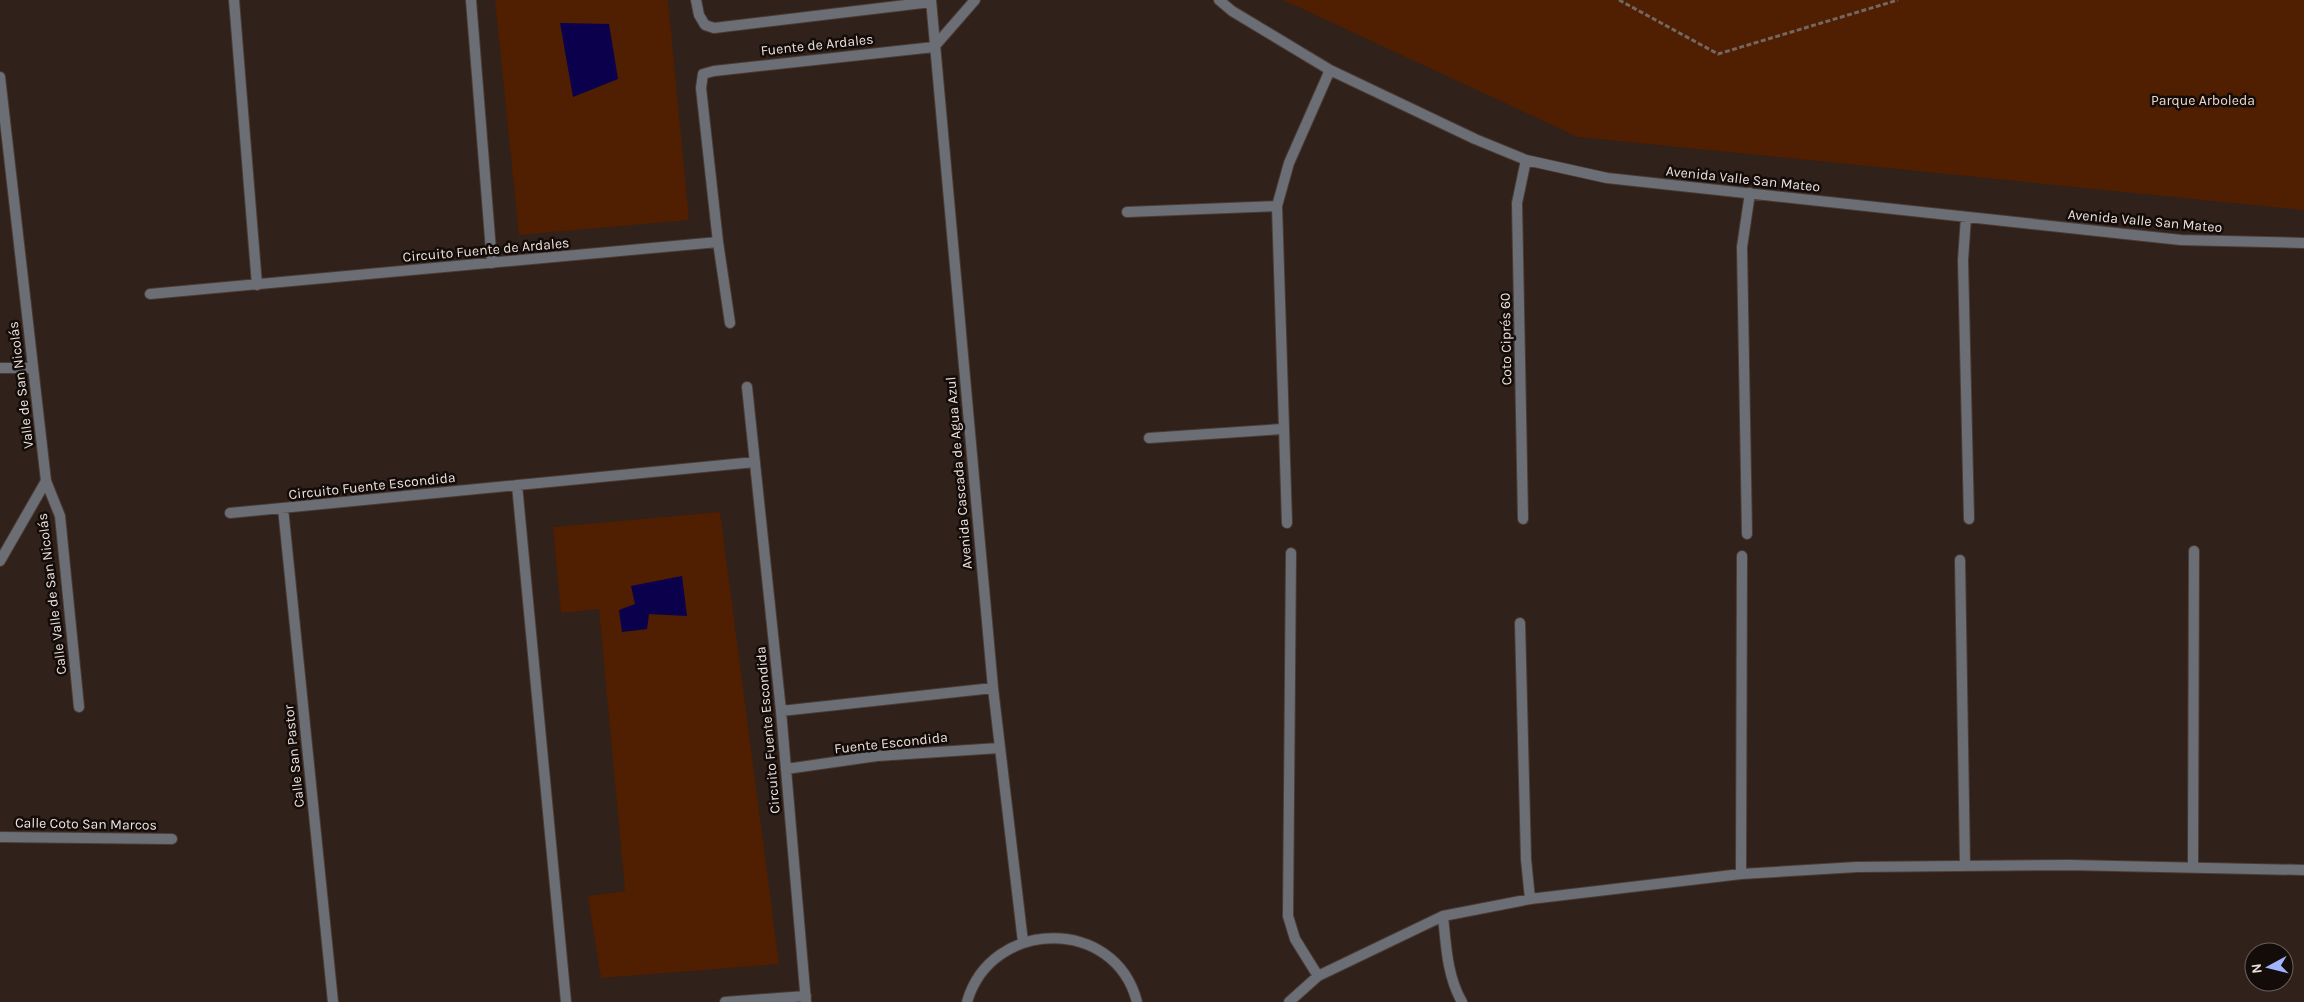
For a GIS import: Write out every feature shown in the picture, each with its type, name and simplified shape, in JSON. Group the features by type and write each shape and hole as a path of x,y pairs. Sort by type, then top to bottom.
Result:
{"street":[{"path":"234,0 256,285"},
{"path":"472,0 492,263"},
{"name":"Fuente de Ardales","path":"696,0 699,15 705,25 723,28 931,1"},
{"path":"934,47 975,0"},
{"name":"Avenida Valle San Mateo","path":"1219,0 1232,11 1330,70 1475,139 1526,160 1607,178 2181,240 2304,243"},
{"name":"Avenida Cascada de Agua Azul","path":"931,1 993,688 1023,942"},
{"name":"Fuente de Ardales","path":"718,242 701,88 703,74 808,59 934,47"},
{"path":"1287,523 1282,429 1277,206 1289,163 1330,70"},
{"name":"Valle de San Nicolás","path":"0,77 3,132 46,481"},
{"name":"Coto Ciprés 60","path":"1522,519 1517,203 1526,160"},
{"path":"1747,534 1742,247 1750,193"},
{"path":"1127,212 1277,206"},
{"path":"1966,217 1963,260 1969,519"},
{"path":"718,242 730,323"},
{"name":"Circuito Fuente de Ardales","path":"150,294 718,242"},
{"path":"0,368 33,368"},
{"name":"Circuito Fuente Escondida","path":"724,1002 806,999 781,711 747,387"},
{"path":"1149,438 1282,429"},
{"name":"Circuito Fuente Escondida","path":"230,513 756,462"},
{"name":"Calle Valle de San Nicolás","path":"0,561 46,481"},
{"name":"Calle Valle de San Nicolás","path":"46,481 60,516 79,707"},
{"path":"517,485 566,1002"},
{"name":"Calle San Pastor","path":"283,508 333,1002"},
{"path":"2193,867 2194,551"},
{"path":"1291,553 1288,916 1295,939 1318,976"},
{"path":"1741,874 1742,556"},
{"path":"1960,560 1965,865"},
{"path":"1520,623 1526,858 1530,899"},
{"path":"781,711 993,688"},
{"name":"Fuente Escondida","path":"786,769 877,756 999,748"},
{"name":"Calle Coto San Marcos","path":"0,837 172,839"},
{"path":"1289,1002 1318,976 1443,916 1530,899 1741,874 1857,867 1965,865 2304,870"},
{"path":"1443,916 1446,956 1456,992 1462,1002"},
{"path":"967,1002 980,975 999,955 1023,942 1049,937 1075,940 1099,950 1119,968 1134,990 1136,1002"}],"path":[{"path":"1619,0 1718,54 1898,0"}],"green space":[{"path":"495,0 668,0 689,220 519,235"},
{"name":"Parque Arboleda","path":"1283,0 2304,0 2304,210 1578,137"},
{"path":"720,512 779,964 601,978 588,896 625,891 599,609 561,613 553,527"}],"shaded area":[{"path":"560,23 609,24 618,79 573,97"},
{"path":"682,576 687,616 649,614 647,629 622,632 619,610 635,604 631,586"}]}
